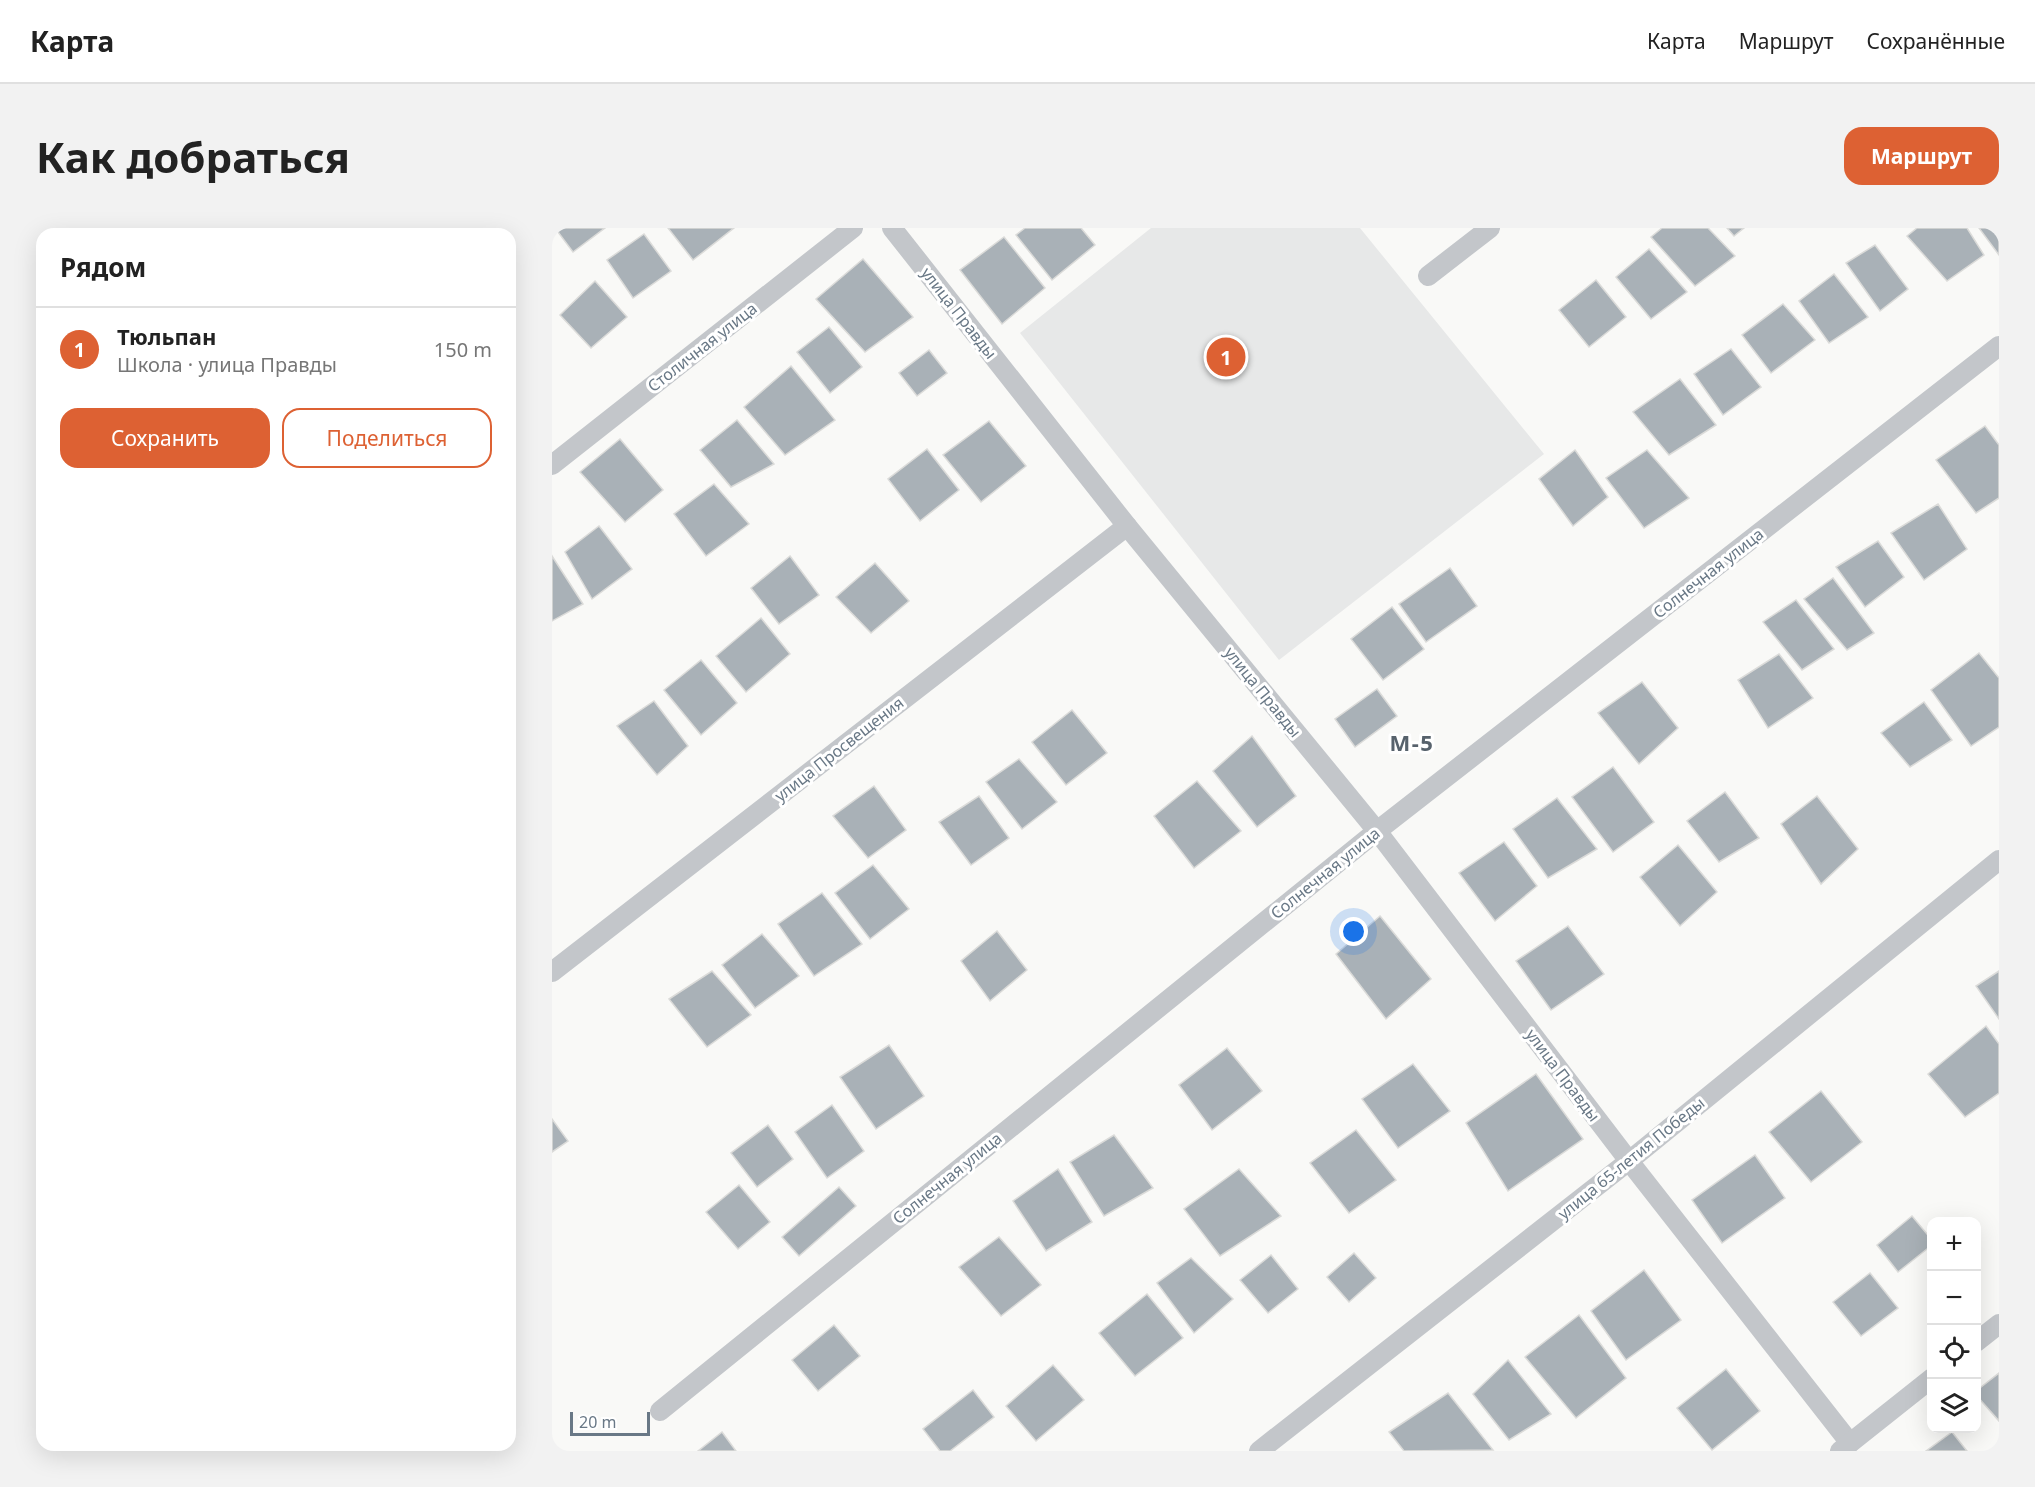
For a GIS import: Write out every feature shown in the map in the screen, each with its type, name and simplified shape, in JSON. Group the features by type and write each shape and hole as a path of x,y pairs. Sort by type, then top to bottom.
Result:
{"street":[{"name":"Столичная улица","path":"552,465 853,228"},
{"name":"улица Правды","path":"892,228 1127,525 1377,831 1845,1447"},
{"path":"1428,276 1490,228"},
{"name":"Солнечная улица","path":"660,1411 1377,831 1999,346"},
{"name":"улица Просвещения","path":"552,972 1127,525"},
{"name":"улица 65-летия Победы","path":"1259,1451 1629,1161 1999,860"},
{"path":"1981,1339 1999,1324"},
{"path":"1845,1447 1931,1379"}],"shaded area":[{"path":"1151,228 1360,228 1544,454 1279,660 1020,333"}],"building":[{"path":"555,228 605,228 573,252"},
{"path":"668,228 734,228 693,260"},
{"path":"1025,228 1081,228 1095,245 1052,280 1016,235"},
{"path":"1662,228 1708,228 1735,256 1695,286 1651,237"},
{"path":"1727,228 1744,228 1734,236"},
{"path":"1917,228 1967,228 1984,255 1947,281 1907,236"},
{"path":"1979,228 1999,228 1999,255"},
{"path":"644,234 671,271 633,298 607,260"},
{"path":"1004,237 1045,288 1002,324 960,270"},
{"path":"1875,245 1908,289 1880,311 1846,263"},
{"path":"1649,249 1687,292 1651,319 1616,277"},
{"path":"863,259 913,317 865,352 816,299"},
{"path":"1834,274 1868,317 1829,343 1799,301"},
{"path":"1596,280 1626,317 1589,347 1559,310"},
{"path":"595,281 627,317 591,348 560,315"},
{"path":"1783,304 1815,340 1771,373 1742,335"},
{"path":"829,327 862,367 830,393 797,352"},
{"path":"1731,349 1761,387 1723,415 1694,374"},
{"path":"929,350 947,373 917,396 899,373"},
{"path":"791,366 835,420 785,455 744,407"},
{"path":"1680,379 1716,425 1669,455 1633,412"},
{"path":"737,420 774,464 731,487 700,450"},
{"path":"989,421 1026,466 981,502 943,455"},
{"path":"1985,426 1999,445 1999,498 1976,513 1936,460"},
{"path":"620,439 663,490 625,522 580,472"},
{"path":"927,449 959,490 920,521 888,479"},
{"path":"1575,450 1608,497 1573,526 1539,479"},
{"path":"1647,450 1689,498 1644,528 1606,478"},
{"path":"714,484 749,524 706,556 674,514"},
{"path":"1938,504 1967,549 1924,580 1891,533"},
{"path":"599,526 632,569 592,599 565,552"},
{"path":"1878,541 1904,577 1865,607 1836,567"},
{"path":"552,556 583,604 552,621"},
{"path":"790,556 819,595 779,624 751,588"},
{"path":"875,563 909,601 871,633 836,597"},
{"path":"1450,568 1477,606 1426,642 1399,604"},
{"path":"1833,578 1874,633 1847,650 1804,599"},
{"path":"1796,600 1834,649 1802,670 1763,622"},
{"path":"1392,607 1424,649 1383,680 1351,639"},
{"path":"761,618 790,654 746,692 716,656"},
{"path":"1979,653 1999,678 1999,727 1971,746 1931,690"},
{"path":"1779,654 1813,698 1768,728 1738,680"},
{"path":"701,660 737,703 701,735 664,690"},
{"path":"1642,682 1678,728 1639,764 1598,713"},
{"path":"1377,689 1397,716 1355,747 1335,719"},
{"path":"654,701 688,746 657,775 617,726"},
{"path":"1924,702 1952,740 1910,767 1881,733"},
{"path":"1072,710 1107,753 1066,785 1032,742"},
{"path":"1252,736 1296,796 1257,827 1213,771"},
{"path":"1019,759 1057,802 1022,829 986,782"},
{"path":"1613,767 1654,822 1613,852 1572,797"},
{"path":"1197,781 1241,831 1194,868 1154,816"},
{"path":"874,786 906,830 868,858 833,816"},
{"path":"1725,792 1759,838 1719,862 1687,821"},
{"path":"979,796 1009,838 971,865 939,822"},
{"path":"1817,796 1858,849 1821,884 1781,824"},
{"path":"1557,798 1597,849 1548,878 1513,829"},
{"path":"1504,842 1537,886 1495,921 1459,873"},
{"path":"1678,845 1717,892 1680,926 1640,877"},
{"path":"873,865 909,909 870,939 835,893"},
{"path":"822,893 862,944 814,976 778,924"},
{"path":"1380,916 1431,979 1386,1019 1336,954"},
{"path":"1568,926 1604,974 1551,1010 1516,961"},
{"path":"997,931 1027,970 990,1001 961,961"},
{"path":"762,934 799,976 755,1008 722,965"},
{"path":"712,971 751,1015 707,1047 669,999"},
{"path":"1999,971 1999,1019 1976,986"},
{"path":"1986,1026 1999,1044 1999,1093 1965,1117 1928,1074"},
{"path":"889,1045 924,1096 876,1129 840,1077"},
{"path":"1227,1048 1262,1091 1212,1130 1179,1085"},
{"path":"1413,1064 1450,1111 1398,1148 1362,1099"},
{"path":"1536,1074 1583,1139 1508,1191 1466,1123"},
{"path":"1821,1091 1862,1142 1811,1182 1769,1132"},
{"path":"832,1105 864,1151 827,1178 795,1132"},
{"path":"552,1119 568,1141 552,1152"},
{"path":"768,1125 793,1159 757,1187 731,1153"},
{"path":"1356,1130 1396,1180 1349,1213 1310,1163"},
{"path":"1114,1135 1153,1188 1104,1216 1070,1162"},
{"path":"1755,1155 1785,1198 1722,1243 1692,1200"},
{"path":"1058,1169 1092,1222 1046,1251 1013,1201"},
{"path":"1239,1169 1281,1216 1220,1256 1184,1209"},
{"path":"739,1185 770,1222 738,1249 706,1212"},
{"path":"839,1187 856,1206 799,1256 782,1237"},
{"path":"1912,1216 1927,1234 1927,1249 1898,1272 1877,1245"},
{"path":"999,1237 1041,1285 1001,1316 959,1267"},
{"path":"1354,1253 1376,1278 1349,1302 1327,1277"},
{"path":"1271,1255 1298,1289 1268,1313 1240,1280"},
{"path":"1191,1258 1233,1299 1194,1333 1157,1283"},
{"path":"1644,1270 1681,1320 1626,1360 1591,1311"},
{"path":"1870,1273 1898,1308 1861,1336 1833,1302"},
{"path":"1147,1294 1183,1338 1135,1376 1099,1333"},
{"path":"1579,1315 1626,1378 1576,1418 1525,1357"},
{"path":"834,1325 860,1356 818,1391 792,1360"},
{"path":"1508,1360 1551,1414 1509,1440 1473,1394"},
{"path":"1053,1365 1084,1400 1036,1441 1006,1406"},
{"path":"1726,1369 1760,1411 1712,1450 1677,1408"},
{"path":"1999,1373 1999,1421 1981,1401 1981,1387"},
{"path":"973,1390 994,1417 950,1451 940,1451 923,1429"},
{"path":"1448,1393 1493,1450 1404,1451 1389,1432"},
{"path":"722,1432 736,1451 698,1451"},
{"path":"1953,1433 1967,1451 1926,1451"}],"place":[{"name":"Тюльпан","path":"1226,357"}],"district":[{"name":"М-5","path":"1412,742"}]}
